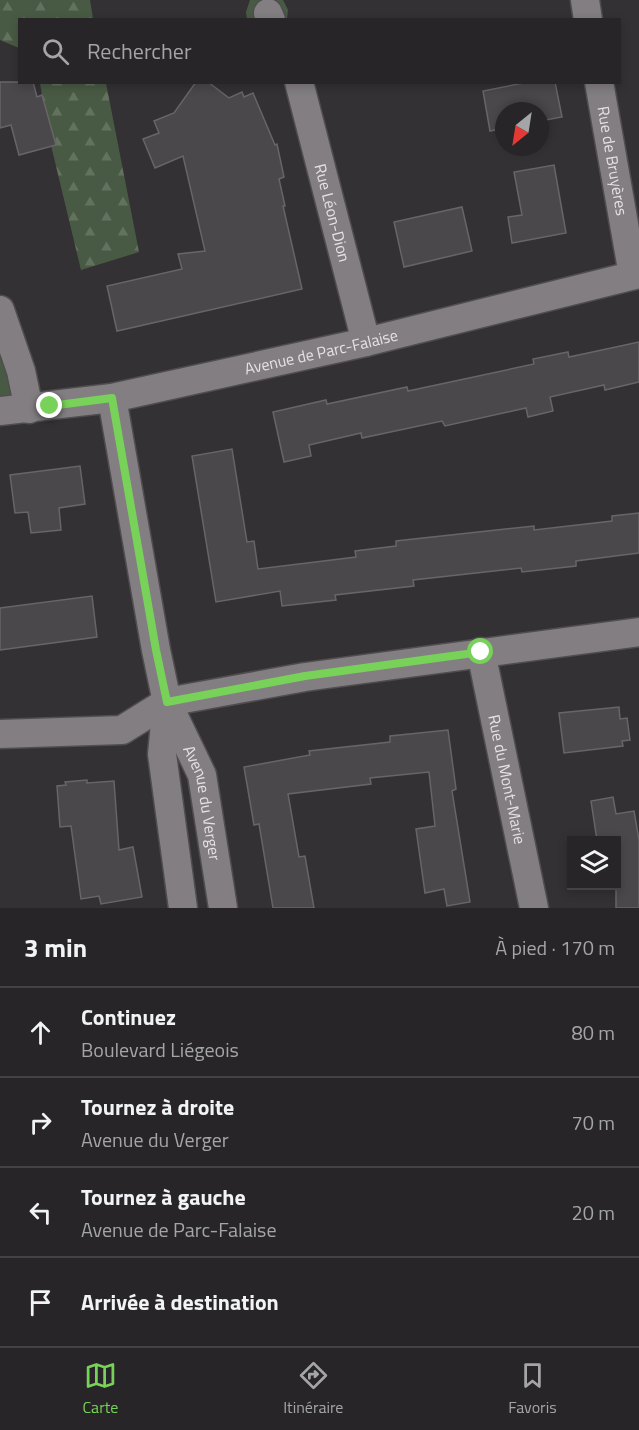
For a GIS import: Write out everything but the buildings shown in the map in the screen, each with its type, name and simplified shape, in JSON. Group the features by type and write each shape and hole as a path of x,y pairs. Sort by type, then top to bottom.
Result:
{"street":[{"path":"585,0 588,18"},
{"name":"Rue Léon-Dion","path":"300,84 366,342"},
{"name":"Rue de Bruyères","path":"599,84 636,274"},
{"name":"Avenue de Parc-Falaise","path":"0,411 112,398 366,342 636,274"},
{"path":"0,310 21,371 29,409"},
{"name":"Avenue du Verger","path":"112,398 167,702 202,775 223,908"},
{"path":"0,734 122,730 167,702 305,676 639,632"},
{"name":"Rue du Mont-Marie","path":"481,652 534,908"},
{"name":"Avenue du Verger","path":"167,702 162,754 183,908"}],"green space":[{"path":"0,0 90,0 93,18 18,18 18,48 0,40"},
{"path":"250,0 283,0 288,10 287,18 247,18 246,12"},
{"path":"40,84 106,84 139,252 81,270 49,137"},
{"path":"0,356 21,371 29,409 0,411"}],"route":[{"path":"50,406 112,398 167,702 305,676 481,652"}]}
